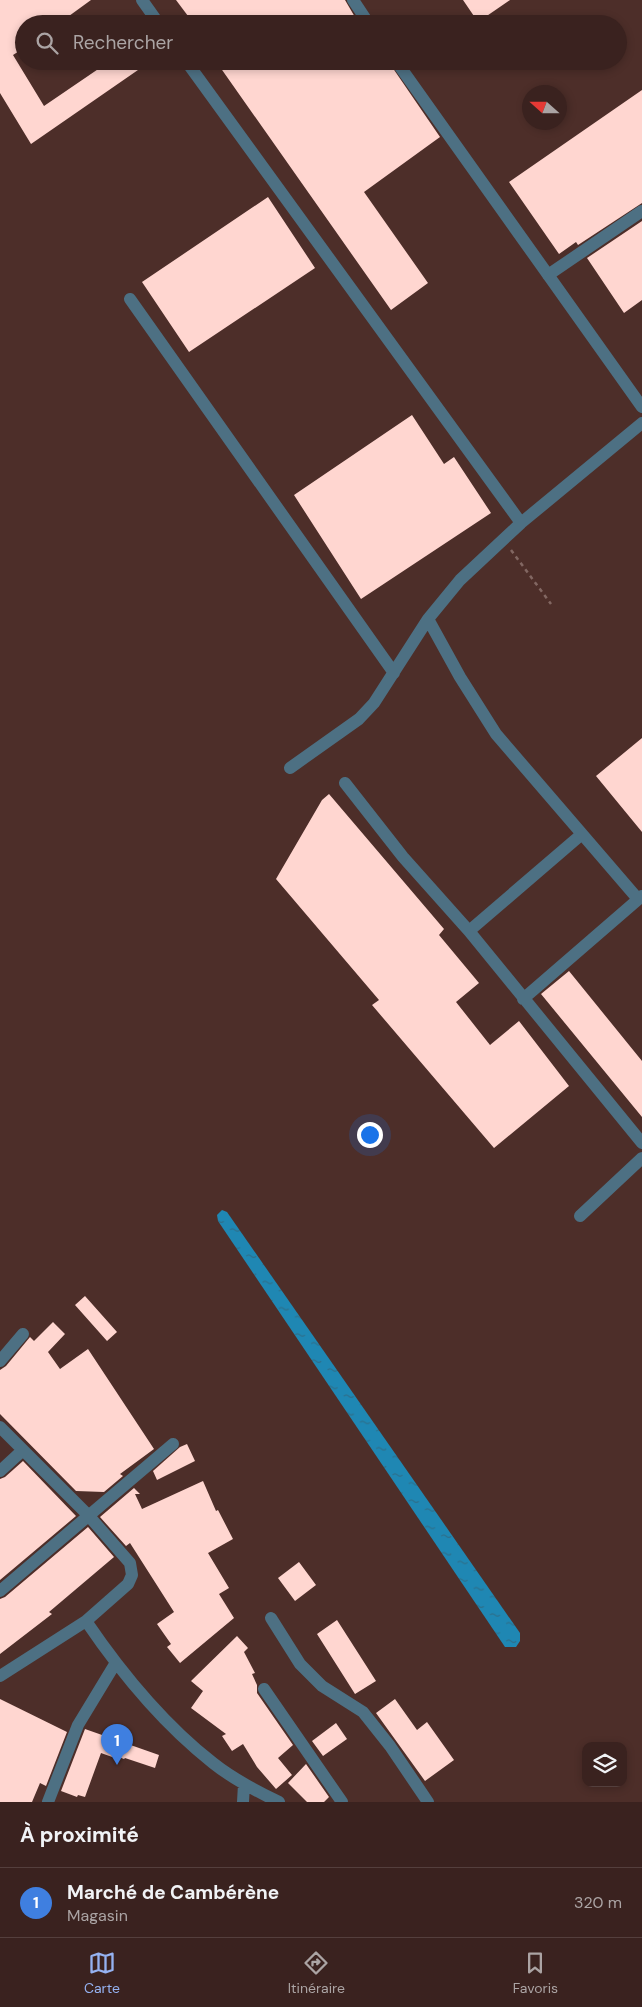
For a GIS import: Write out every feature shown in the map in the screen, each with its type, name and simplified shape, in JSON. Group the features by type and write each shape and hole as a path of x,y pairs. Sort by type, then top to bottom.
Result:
{"street":[{"path":"142,0 153,15"},
{"path":"352,0 363,15"},
{"path":"193,70 521,523"},
{"path":"402,70 642,407"},
{"path":"548,275 642,211"},
{"path":"130,299 394,673"},
{"path":"290,768 360,719 374,703 428,619 460,580 521,523 642,423"},
{"path":"428,619 460,677 496,734 582,834 640,897 523,999"},
{"path":"345,783 425,884 469,931 642,1143"},
{"path":"469,931 582,834"},
{"path":"580,1216 642,1158"},
{"path":"0,1361 23,1334"},
{"path":"0,1427 88,1515 130,1563 132,1575 128,1584 86,1621 0,1676"},
{"path":"0,1591 173,1444"},
{"path":"0,1471 24,1450"},
{"path":"271,1618 300,1664 322,1686 364,1712 428,1802"},
{"path":"86,1621 115,1664 159,1715 213,1764 244,1784 279,1802"},
{"path":"48,1802 78,1725 115,1664"},
{"path":"264,1689 342,1802"},
{"path":"243,1802 244,1784"}],"path":[{"path":"503,539 551,604"}],"water":[{"path":"222,1210 227,1212 520,1633 520,1641 516,1647 505,1647 218,1221 217,1215"}],"building":[{"path":"0,0 91,0 70,15 15,15 15,54 13,55 15,58 15,70 22,70 44,106 97,70 138,70 31,144 0,93"},
{"path":"176,0 345,0 354,15 187,15"},
{"path":"463,0 510,0 488,15 473,15"},
{"path":"222,70 394,70 440,137 364,192 428,283 391,310"},
{"path":"642,90 642,203 578,245 576,242 559,254 509,182"},
{"path":"268,197 315,268 189,352 142,282"},
{"path":"642,221 642,300 624,313 587,258"},
{"path":"412,415 444,464 454,457 491,513 361,599 294,495"},
{"path":"642,738 642,832 596,776"},
{"path":"329,794 444,929 439,935 479,983 456,1002 490,1045 519,1021 569,1086 494,1148 372,1005 379,1000 276,879 322,800"},
{"path":"569,971 642,1061 642,1117 541,994"},
{"path":"85,1296 117,1332 107,1341 75,1305"},
{"path":"53,1322 65,1334 48,1352 60,1369 88,1349 154,1449 120,1474 123,1476 104,1492 76,1491 0,1414 0,1370 6,1366 30,1337 34,1341"},
{"path":"187,1444 195,1461 157,1480 153,1471 180,1447"},
{"path":"23,1461 76,1516 0,1580 0,1479 5,1477"},
{"path":"203,1481 216,1511 218,1510 233,1539 208,1553 229,1588 219,1594 234,1618 180,1663 167,1647 171,1644 157,1624 174,1612 130,1543 126,1546 100,1517 134,1488 140,1494 135,1494 142,1509"},
{"path":"88,1527 114,1557 49,1612 52,1614 0,1654 0,1599 5,1597"},
{"path":"299,1562 316,1585 295,1601 278,1578"},
{"path":"337,1620 376,1681 355,1694 317,1634"},
{"path":"237,1636 248,1648 244,1652 255,1673 252,1674 257,1685 257,1693 293,1745 278,1758 292,1775 276,1789 257,1767 243,1744 232,1751 222,1736 226,1734 191,1708 203,1691 191,1681"},
{"path":"0,1699 67,1732 46,1786 40,1783 32,1802 0,1802"},
{"path":"395,1699 417,1730 427,1722 454,1760 425,1781 376,1713"},
{"path":"336,1723 347,1739 323,1756 312,1741"},
{"path":"85,1729 159,1755 155,1768 125,1758 116,1756 115,1758 101,1753 85,1797 78,1795 77,1797 61,1791"},
{"path":"306,1764 329,1797 324,1802 307,1802 288,1783"}],"place":[{"name":"Marché de Cambérène","path":"117,1765"}]}
